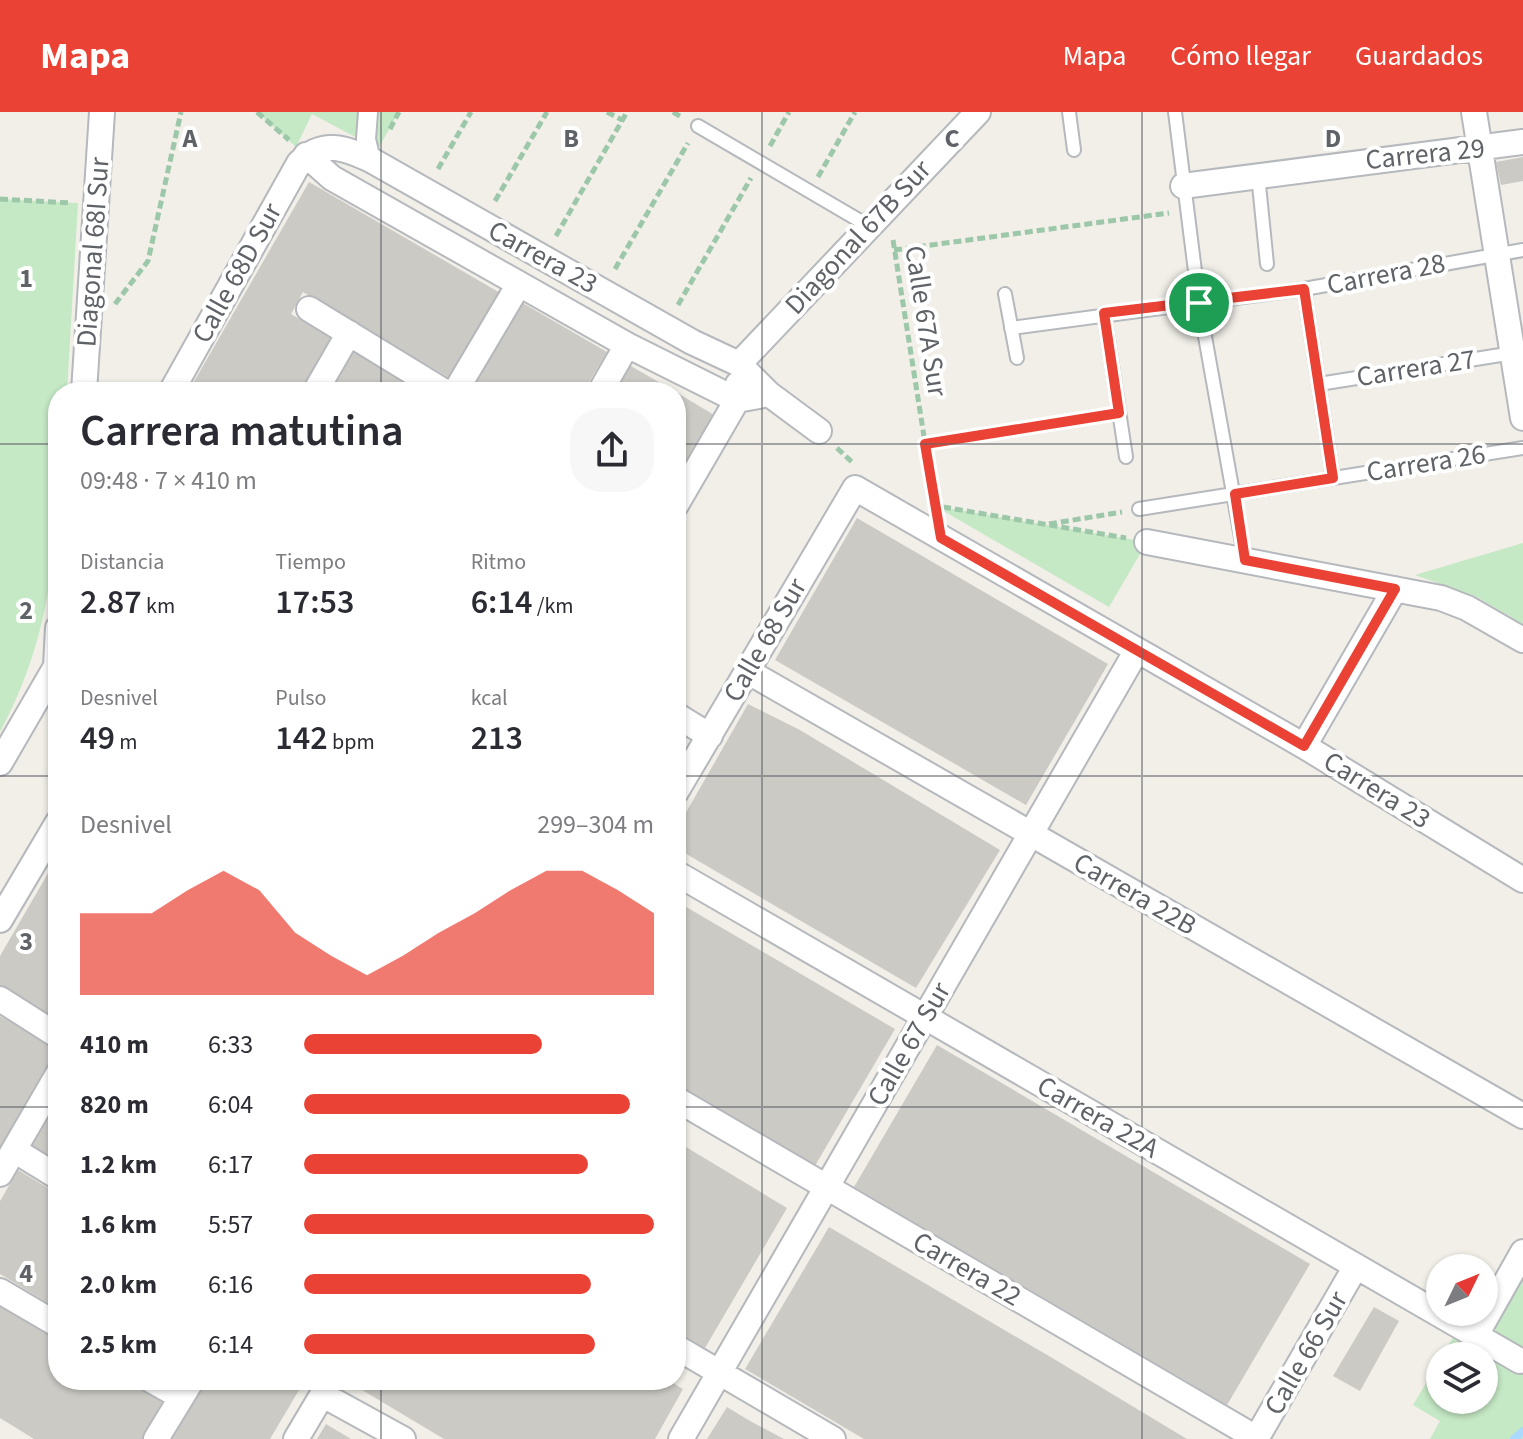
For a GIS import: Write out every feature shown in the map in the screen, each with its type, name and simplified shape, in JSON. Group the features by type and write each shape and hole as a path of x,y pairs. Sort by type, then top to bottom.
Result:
{"street":[{"name":"Diagonal 68I Sur","path":"85,382 102,112"},
{"path":"368,112 366,139 371,160"},
{"name":"Diagonal 67B Sur","path":"739,364 867,225 978,112"},
{"path":"1474,112 1523,418"},
{"name":"Carrera 29","path":"1183,186 1523,142"},
{"name":"Carrera 23","path":"737,400 627,345 332,178 306,155 332,146 371,160 665,327 739,364 769,394 819,431"},
{"name":"Calle 68D Sur","path":"176,382 306,155"},
{"path":"461,382 519,284"},
{"path":"309,309 429,382"},
{"path":"321,382 349,333"},
{"path":"606,382 627,345"},
{"path":"686,488 737,400 739,364"},
{"path":"737,400 769,394"},
{"name":"Carrera 23","path":"855,488 1304,746 1523,880"},
{"name":"Calle 68 Sur","path":"686,776 855,488"},
{"path":"1147,542 1441,598 1467,608 1523,640"},
{"path":"1304,746 1395,589"},
{"name":"Calle 67 Sur","path":"681,1439 1137,650"},
{"name":"Carrera 22B","path":"747,671 1523,1116"},
{"path":"0,763 48,680"},
{"path":"686,721 710,736"},
{"path":"0,920 48,839"},
{"name":"Carrera 22A","path":"686,879 1520,1361"},
{"path":"0,999 48,1030"},
{"path":"0,1174 48,1091"},
{"name":"Carrera 22","path":"686,1105 1257,1439"},
{"path":"14,1150 48,1171"},
{"path":"1476,1335 1523,1252"},
{"name":"Calle 66 Sur","path":"1257,1439 1356,1266"},
{"path":"0,1291 48,1319"},
{"path":"686,1353 833,1439"},
{"path":"156,1439 185,1390"},
{"path":"296,1439 325,1390"},
{"path":"331,1390 403,1439"}],"lane":[{"path":"1069,112 1074,150"},
{"path":"1175,112 1199,303 1245,560"},
{"path":"698,126 867,225"},
{"path":"1258,175 1267,264"},
{"name":"Carrera 28","path":"1011,328 1104,313 1304,289 1523,250"},
{"path":"1304,289 1333,478"},
{"path":"1005,294 1017,358"},
{"path":"1104,313 1126,457"},
{"name":"Carrera 27","path":"1319,384 1513,353"},
{"name":"Carrera 26","path":"1139,509 1523,448"}],"path":[{"path":"113,306 148,261 181,112"},
{"path":"257,112 306,155"},
{"path":"425,191 471,112"},
{"path":"482,223 547,112"},
{"path":"607,112 622,120"},
{"path":"544,257 627,112"},
{"path":"665,327 789,112"},
{"path":"810,192 855,112"},
{"path":"603,291 698,126"},
{"path":"0,199 96,204"},
{"name":"Calle 67A Sur","path":"887,205 941,538"},
{"path":"894,250 1186,211"},
{"path":"925,444 1119,413"},
{"path":"819,431 851,460 855,488"},
{"path":"935,506 1147,542"},
{"path":"1044,524 1139,509"}],"green space":[{"path":"257,112 399,112 378,149 312,114 296,147"},
{"path":"0,199 78,203 68,382 48,382 48,589 35,648 0,732"},
{"path":"935,506 1147,542 1109,607"},
{"path":"1523,543 1523,624 1475,596 1415,575"},
{"path":"1523,1275 1523,1439 1430,1439 1440,1421 1428,1414 1498,1414 1498,1342 1451,1342 1464,1326 1498,1326 1498,1297"},
{"path":"1426,1383 1426,1413 1413,1405"}],"building":[{"path":"1523,157 1523,181 1501,185 1496,162"},
{"path":"309,182 502,294 453,380 303,292 291,314 333,339 308,382 194,382"},
{"path":"521,302 607,352 589,382 476,382"},
{"path":"352,348 410,382 333,382"},
{"path":"629,365 659,382 619,382"},
{"path":"686,398 714,415 686,463"},
{"path":"857,518 1108,664 1026,805 775,660"},
{"path":"748,704 800,730 1000,850 916,988 686,854 686,812"},
{"path":"48,873 48,1017 0,990 0,956"},
{"path":"686,907 895,1029 812,1171 686,1096"},
{"path":"0,1016 48,1044 48,1067 0,1151"},
{"path":"937,1045 1310,1264 1227,1405 854,1187"},
{"path":"48,1116 48,1156 31,1146"},
{"path":"686,1147 787,1208 705,1348 686,1337"},
{"path":"18,1170 48,1188 48,1303 0,1274 0,1201"},
{"path":"829,1227 1187,1439 864,1439 745,1369"},
{"path":"0,1303 48,1332 48,1390 146,1390 170,1404 149,1439 34,1439 0,1418"},
{"path":"1374,1307 1399,1321 1360,1391 1333,1376"},
{"path":"200,1390 299,1390 270,1439 168,1439"},
{"path":"362,1390 682,1390 655,1439 444,1439"},
{"path":"727,1407 750,1421 784,1439 707,1439"},
{"path":"326,1424 351,1439 317,1439"}],"waterway":[{"path":"1514,1439 1523,1431"}],"route":[{"path":"1304,289 1333,478 1235,494 1245,560 1395,589 1304,746 941,538 925,444 1119,413 1104,313 1199,303 1304,289"}]}
